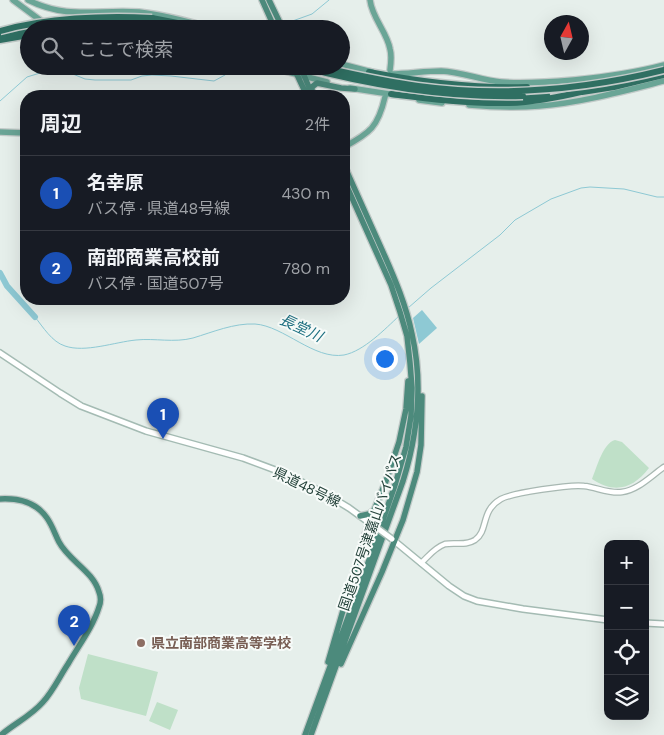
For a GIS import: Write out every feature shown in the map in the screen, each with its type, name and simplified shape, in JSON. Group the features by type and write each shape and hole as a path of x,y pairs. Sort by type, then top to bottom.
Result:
{"highway":[{"path":"262,0 271,20"},
{"path":"269,0 279,20"},
{"path":"68,20 122,16 162,20"},
{"path":"0,32 20,27"},
{"path":"0,32 20,31"},
{"path":"0,41 20,38"},
{"path":"388,96 510,103 551,98 664,70"},
{"path":"369,72 420,80 490,87 584,89"},
{"path":"350,73 419,86 499,92 614,87 664,75"},
{"path":"297,75 306,90"},
{"path":"333,75 380,85 450,95 523,96 584,89"},
{"path":"304,76 308,90"},
{"path":"311,90 317,83 355,89"},
{"name":"国道507号津嘉山バイパス","path":"305,735 316,713 362,597 403,481 410,459 418,400 417,369 410,353 387,268 350,179"},
{"name":"国道507号津嘉山バイパス","path":"350,192 387,268"},
{"path":"316,713 346,597 374,510 399,442 408,394 410,353"},
{"name":"国道507号津嘉山バイパス","path":"311,735 316,713 402,462 409,432 412,401 410,353"},
{"path":"316,713 369,602 393,540 403,520 417,472 422,445 422,390 420,373 417,369"},
{"path":"0,499 26,502 42,512 48,519 65,552 98,586 100,598 92,624 44,701 32,713 1,735"},
{"path":"360,516 369,514 374,510"}],"main road":[{"path":"13,0 40,20"},
{"path":"28,0 59,11 78,13 117,11 155,14 181,20"},
{"path":"370,0 376,19 389,45 390,70"},
{"path":"350,67 369,72 399,74 429,71 446,72 493,81 522,83 606,76 637,72 664,65"},
{"path":"297,75 388,96 429,102 520,108 578,101 664,81"},
{"path":"350,144 371,130 388,96"},
{"path":"0,132 20,132"},
{"name":"県道48号線","path":"0,353 81,406 146,431 243,458 314,487 360,516 464,596 478,601 523,609 604,619"},
{"path":"649,623 664,624"}],"street":[{"path":"422,563 433,551 443,545 467,543 476,540 482,530 488,510 502,498 576,485 621,493 635,488 664,467"}],"green space":[{"path":"615,440 622,442 649,468 630,485 615,488 600,484 592,479 604,450"},
{"path":"88,654 158,672 146,716 81,699 79,688"},
{"path":"157,702 178,710 170,730 149,721"}],"water":[{"path":"422,310 437,328 419,344 413,318"}],"waterway":[{"path":"295,20 312,14 329,0"},
{"path":"0,101 27,77 34,75"},
{"path":"75,75 95,80 131,80 152,75"},
{"path":"152,75 214,81 225,75"},
{"name":"長堂川","path":"408,308 500,235 515,220 551,199 581,188 590,187 624,189 664,197"},
{"name":"長堂川","path":"0,273 7,286 20,300"},
{"name":"長堂川","path":"24,305 35,317"},
{"name":"長堂川","path":"35,317 56,341 73,348 91,348 136,340 186,339 231,326 255,324 277,330 322,353 344,355 352,353 374,339 399,316"}],"place":[{"name":"名幸原","path":"163,439"},
{"name":"県立南部商業高等学校","path":"141,643"},
{"name":"南部商業高校前","path":"74,646"}]}
